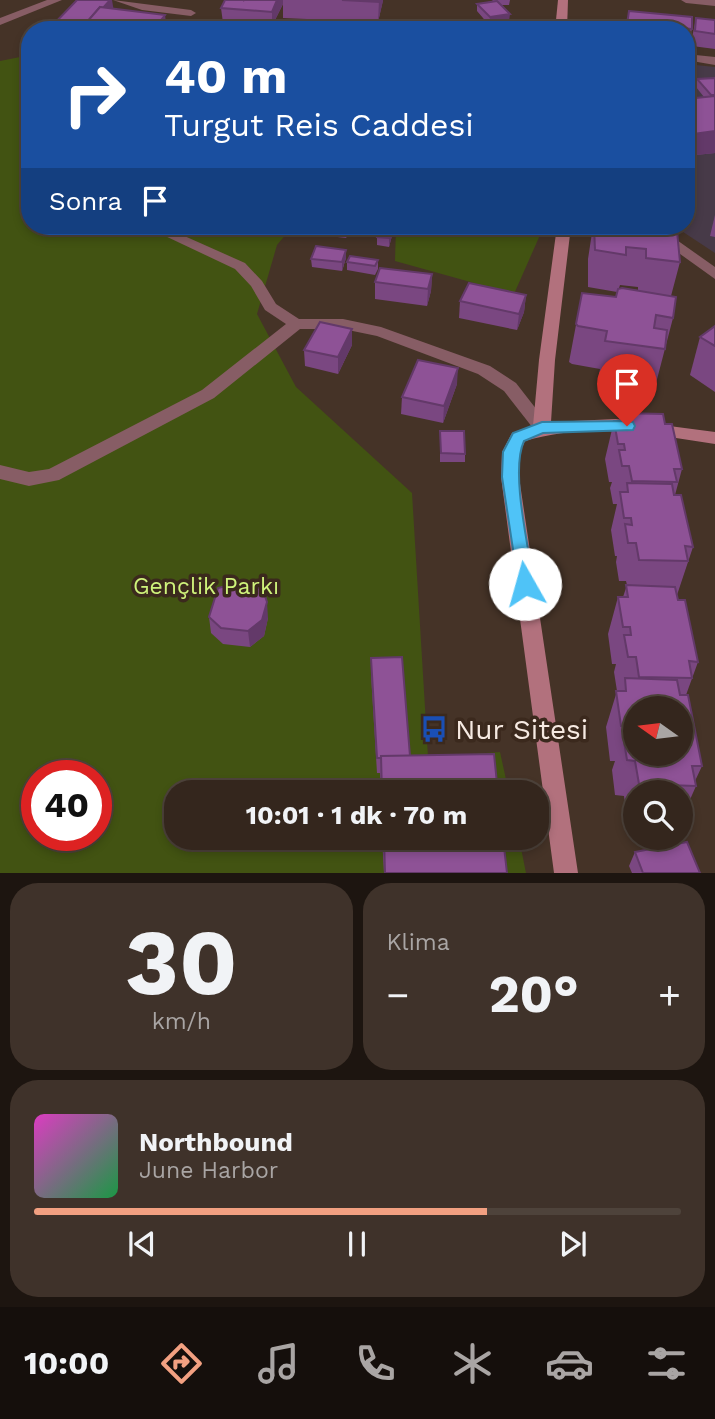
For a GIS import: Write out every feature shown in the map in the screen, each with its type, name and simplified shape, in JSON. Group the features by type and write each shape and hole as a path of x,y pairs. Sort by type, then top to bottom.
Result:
{"street":[{"path":"0,22 57,0"},
{"path":"118,0 142,7 191,13"},
{"path":"562,21 563,0"},
{"path":"686,0 715,2"},
{"path":"695,58 715,61"},
{"path":"171,235 240,266 257,284 270,307 296,324 343,324 381,332 420,344 484,370 510,387 542,428"},
{"path":"542,428 547,359 563,235"},
{"path":"661,235 715,274"},
{"path":"0,472 29,479 53,475 208,394 296,324"},
{"path":"566,873 510,477 511,452 518,437 542,428 627,426 715,438"}],"shaded area":[{"path":"695,65 715,67 715,253 688,235 695,235"}],"green space":[{"name":"Gençlik Parkı","path":"21,57 21,235 285,235 277,245 257,314 296,387 412,493 428,757 500,752 506,780 164,780 164,850 521,850 526,873 0,873 0,61"},
{"path":"396,235 540,235 514,294 395,261"}],"building":[{"path":"77,0 110,0 88,21 57,21"},
{"path":"225,0 277,0 272,12 221,8"},
{"path":"342,0 379,0 379,2"},
{"path":"497,1 510,14 490,17 477,4"},
{"path":"100,7 165,15 160,21 88,21"},
{"path":"629,11 692,17 692,21 627,21"},
{"path":"696,18 715,20 715,34 695,31"},
{"path":"715,78 715,95 711,95 697,79"},
{"path":"715,96 715,131 695,134 695,98"},
{"path":"594,235 677,235 680,262 646,258 646,249 626,247 626,255 595,250"},
{"path":"316,246 346,250 342,262 311,259"},
{"path":"350,256 378,260 375,266 347,262"},
{"path":"380,268 432,274 428,289 375,282"},
{"path":"469,283 526,295 519,314 460,301"},
{"path":"618,289 676,297 673,318 656,315 654,328 667,330 665,349 605,341 607,331 576,324 582,293 616,297"},
{"path":"320,322 352,329 338,357 304,350"},
{"path":"715,326 715,346 700,337"},
{"path":"418,360 458,368 444,406 402,397"},
{"path":"620,413 663,414 665,424 672,424 682,469 674,469 677,482 632,481 629,466 622,466 619,450 625,450 624,444 618,444 614,421 622,421"},
{"path":"440,431 464,431 465,454 441,453"},
{"path":"627,483 672,484 674,495 681,495 693,547 685,546 688,561 639,560 636,543 628,543 625,524 632,525 631,518 624,518 620,492 628,492"},
{"path":"245,581 263,590 267,602 262,620 248,631 221,628 209,617 218,588"},
{"path":"626,585 675,587 678,600 685,600 698,662 689,661 692,678 639,677 636,657 628,657 624,635 631,635 630,627 623,627 618,597 628,597"},
{"path":"402,657 410,756 377,758 371,658"},
{"path":"625,678 677,680 680,695 688,696 623,696 621,726 616,691 626,691"},
{"path":"693,720 702,766 693,766"},
{"path":"494,754 497,780 382,780 381,756"},
{"path":"636,766 692,766 696,786 693,786 693,780 638,780"},
{"path":"384,850 504,850 507,873 385,873"},
{"path":"690,850 700,873 643,873 635,852"}],"place":[{"name":"Nur Sitesi","path":"434,729"}],"route":[{"path":"525,584 510,477 511,452 518,437 542,428 627,426"}]}
